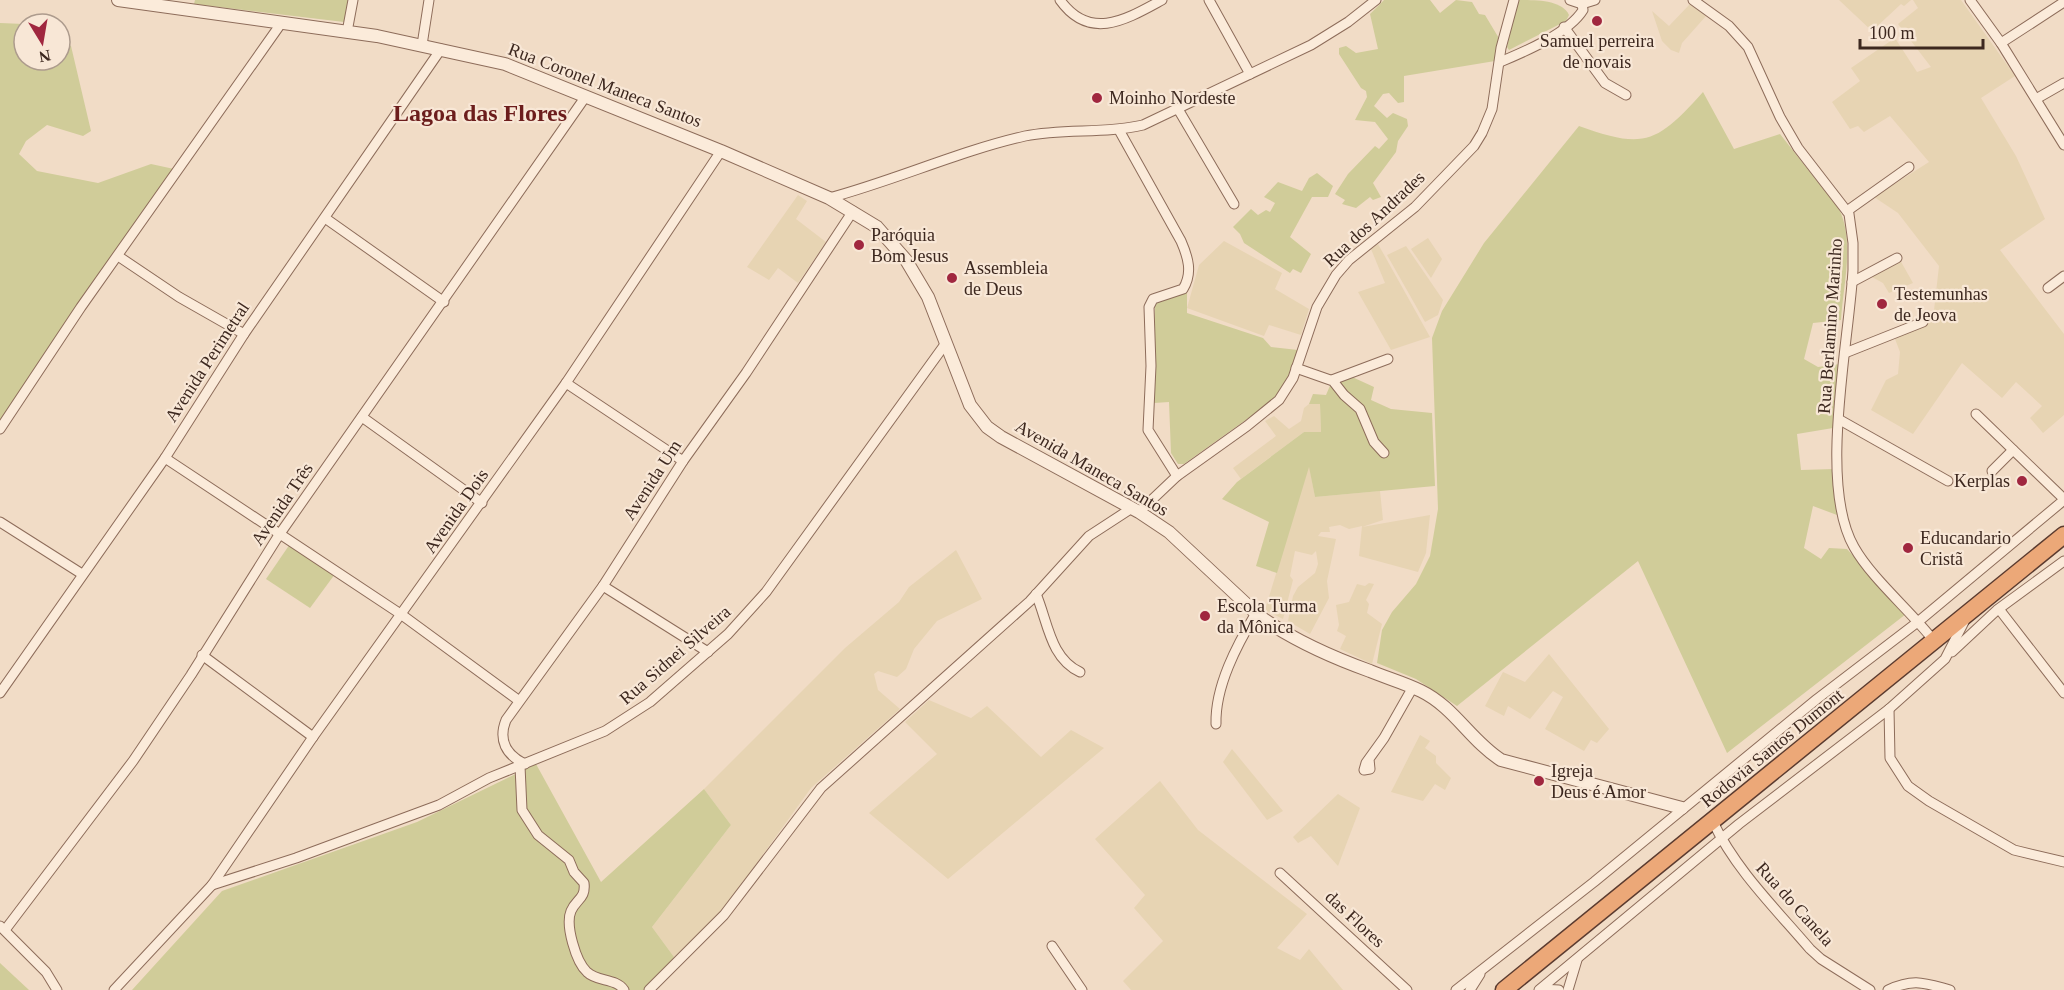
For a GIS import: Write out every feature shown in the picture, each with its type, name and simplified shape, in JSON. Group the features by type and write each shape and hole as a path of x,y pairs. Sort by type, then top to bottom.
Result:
{"highway":[{"name":"Rodovia Santos Dumont","path":"1504,990 2064,535"}],"street":[{"name":"Rua Coronel Maneca Santos","path":"118,0 160,3 280,25 347,32 441,49 525,70 721,150 853,211"},
{"path":"347,32 353,0"},
{"path":"422,45 429,0"},
{"path":"1060,0 1075,15 1099,24 1111,24 1132,17 1162,0"},
{"path":"1209,0 1250,74"},
{"path":"829,198 880,184 984,147 1029,135 1119,130 1150,122 1328,35 1376,0"},
{"name":"Rua dos Andrades","path":"650,990 724,915 821,788 1036,594 1089,536 1136,510 1177,476 1270,409 1286,391 1317,307 1336,275 1349,260 1415,207 1482,133 1492,109 1501,48 1514,0"},
{"path":"1570,0 1582,4 1595,0"},
{"name":"Rua Berlamino Marinho","path":"1693,0 1729,26 1748,46 1784,126 1798,148 1847,211 1853,236 1852,282 1840,420 1838,495 1846,533 1855,549 1934,641"},
{"path":"1970,0 2001,43 2064,145"},
{"path":"2001,43 2064,2"},
{"path":"1500,62 1580,16 1583,10 1582,4"},
{"path":"0,429 280,25"},
{"path":"1564,27 1605,83 1626,95"},
{"name":"Avenida Perimetral","path":"0,693 165,458 244,334 441,49"},
{"path":"2036,99 2064,83"},
{"name":"Avenida Três","path":"3,928 133,761 279,535 586,96"},
{"path":"1178,109 1234,204"},
{"path":"1119,130 1181,241 1188,260 1188,276 1183,289 1153,299 1149,306 1151,366 1148,430 1177,476"},
{"name":"Avenida Dois","path":"114,990 212,885 313,736 402,615 566,383 721,150"},
{"path":"1847,211 1909,167"},
{"name":"Avenida Maneca Santos","path":"853,211 877,227 906,260 928,297 961,385 977,415 1000,437 1136,510 1198,557 1256,614 1305,644 1413,687 1438,701 1488,752 1501,760 1682,808"},
{"name":"Avenida Um","path":"523,765 508,752 502,735 506,720 518,700 603,586 683,461 746,373 853,211"},
{"path":"325,218 444,302"},
{"path":"118,256 179,297 244,334"},
{"path":"1852,282 1897,258"},
{"path":"2048,288 2064,276"},
{"path":"1845,353 1923,322"},
{"name":"Rua Sidnei Silveira","path":"212,885 250,874 415,815 523,765 581,743 628,718 708,652 746,616 788,563 946,343"},
{"path":"1332,380 1388,359"},
{"path":"1296,368 1332,380 1360,409 1374,442 1384,453"},
{"path":"566,383 683,461"},
{"path":"1456,990 1919,621 2064,500 1976,414"},
{"path":"362,417 482,503"},
{"path":"1840,420 1948,481"},
{"path":"1992,471 2013,450"},
{"path":"165,458 402,615 518,700"},
{"path":"0,522 82,574"},
{"path":"1540,989 1721,840 1889,709 1999,609 2064,561"},
{"path":"603,586 708,652"},
{"path":"1036,594 1056,650 1062,660 1080,672"},
{"path":"1999,609 2064,693"},
{"path":"1216,724 1219,697 1238,646 1256,614"},
{"path":"1945,659 1968,614"},
{"path":"202,655 313,736"},
{"path":"1369,759 1413,687"},
{"path":"1889,709 1890,758 1908,786 1929,801 2014,850 2064,862"},
{"path":"523,765 522,810 538,835 550,842 559,855 569,860 574,873 583,881 583,897 571,911 569,924 576,953 589,974 620,985 624,990"},
{"name":"Rua do Canela","path":"1713,822 1721,840 1750,880 1810,949 1821,959 1870,990"},
{"path":"1660,865 1663,887"},
{"name":"das Flores","path":"1280,873 1407,990"},
{"path":"3,928 46,972 57,990"},
{"path":"1052,946 1082,990"},
{"path":"1568,990 1577,960"},
{"path":"1470,990 1484,968"},
{"path":"1888,990 1907,982 1917,981 1950,990"},
{"path":"1540,989 1559,990"}],"shaded area":[{"path":"195,0 348,0 344,22 194,4"},
{"path":"1384,0 1430,0 1440,13 1456,0 1472,2 1479,14 1485,15 1500,40 1495,61 1404,76 1404,102 1398,103 1389,93 1383,94 1374,106 1387,118 1393,113 1407,119 1408,126 1398,141 1396,152 1373,183 1381,197 1373,200 1370,197 1356,208 1342,204 1345,200 1335,194 1348,174 1375,146 1379,149 1388,139 1375,122 1355,120 1367,97 1366,91 1361,88 1339,54 1339,48 1346,46 1356,53 1378,49 1370,14"},
{"path":"1517,0 1555,4 1561,6 1569,15 1566,21 1509,50 1507,47"},
{"path":"1839,0 1911,0 1904,6 1901,4 1872,31"},
{"path":"1913,0 1961,0 2015,76 1981,98 2016,156 2045,219 2000,250 2064,334 2064,415 2043,433 2030,418 2042,406 2016,382 2002,398 1962,363 1913,434 1871,410 1886,380 1898,374 1900,352 1895,339 1933,319 1939,266 1898,213 1874,197 1929,162 1890,116 1864,132 1858,126 1850,129 1832,102 1860,81 1851,68 1895,38 1917,72 1931,67 1898,24 1918,8"},
{"path":"1690,4 1706,16 1682,43 1679,53 1671,50 1662,41 1652,11 1669,26"},
{"path":"0,23 12,24 12,72 72,72 72,50 91,131 83,136 47,125 26,141 19,154 37,171 98,183 151,164 174,169 0,426"},
{"path":"1703,92 1734,149 1780,134 1839,209 1844,222 1847,249 1841,320 1813,323 1804,359 1818,367 1840,364 1833,428 1797,434 1801,470 1834,469 1837,515 1813,506 1804,548 1821,559 1829,548 1847,549 1906,614 1727,753 1638,561 1457,706 1416,679 1377,663 1382,630 1392,612 1416,584 1430,556 1438,509 1432,338 1442,311 1484,243 1579,126 1620,138 1648,137 1674,122"},
{"path":"1317,173 1333,186 1328,197 1312,197 1290,237 1311,254 1301,273 1293,269 1290,273 1244,243 1240,234 1233,227 1251,209 1258,215 1266,210 1270,212 1275,203 1264,197 1278,182 1302,191 1309,178"},
{"path":"798,195 807,201 796,219 826,242 798,283 778,268 769,280 747,267"},
{"path":"1428,238 1442,259 1431,278 1411,249"},
{"path":"1224,241 1282,273 1275,289 1309,309 1301,335 1269,325 1264,336 1187,308 1199,265"},
{"path":"1378,244 1430,337 1391,350 1358,292 1385,283 1371,249"},
{"path":"1406,246 1443,300 1438,315 1425,322 1387,255"},
{"path":"1900,260 1913,283 1889,293 1883,283 1870,276"},
{"path":"1187,293 1187,313 1263,338 1271,347 1298,350 1288,379 1271,402 1184,464 1178,464 1171,453 1169,402 1154,403 1155,301"},
{"path":"1350,376 1374,387 1371,400 1391,409 1432,413 1435,486 1315,497 1309,467 1277,573 1256,566 1269,522 1222,499 1237,482 1304,432 1321,432 1320,404 1309,404 1313,394 1326,395 1332,381"},
{"path":"1309,404 1320,404 1321,432 1304,432 1241,479 1233,468 1276,436 1265,421 1274,416 1289,429 1301,421 1304,408"},
{"path":"1309,465 1315,497 1380,491 1383,520 1362,527 1430,515 1426,553 1418,572 1359,556 1362,526 1349,529 1340,525 1329,527 1330,532 1321,532 1318,536 1336,539 1327,581 1329,598 1310,634 1288,621 1293,596 1298,587 1315,573 1318,564 1316,551 1312,555 1295,551 1290,576 1293,580 1283,619 1265,610"},
{"path":"290,544 335,574 310,608 266,579"},
{"path":"956,550 982,599 937,621 914,649 906,669 897,677 878,671 874,674 878,690 900,709 811,788 719,915 674,957 652,927 731,825 704,789 845,648 899,602 909,587"},
{"path":"1369,583 1374,584 1366,600 1369,604 1367,613 1382,624 1372,664 1340,649 1346,636 1337,631 1339,625 1336,605 1349,602 1357,584 1365,586"},
{"path":"1549,654 1609,729 1597,743 1591,740 1584,751 1545,729 1563,697 1553,691 1530,719 1508,706 1504,716 1485,706 1503,672 1525,682"},
{"path":"929,700 971,718 987,706 1041,757 1071,730 1104,748 948,879 869,813 937,754 905,722"},
{"path":"1420,735 1430,741 1425,748 1436,756 1436,763 1451,778 1445,790 1435,784 1423,801 1391,792"},
{"path":"1232,749 1283,811 1267,820 1223,762"},
{"path":"536,764 601,882 704,789 731,825 652,927 674,957 656,990 132,990 222,891 417,822"},
{"path":"1160,781 1198,830 1307,914 1277,948 1300,960 1309,949 1343,990 1131,990 1123,981 1163,941 1134,908 1145,895 1095,839"},
{"path":"1338,794 1360,808 1338,866 1311,836 1298,843 1293,837"},
{"path":"0,963 29,990 0,990"}],"place":[{"name":"Samuel perreira de novais","path":"1597,21"},
{"name":"Moinho Nordeste","path":"1097,98"},
{"name":"Paróquia Bom Jesus","path":"859,245"},
{"name":"Assembleia de Deus","path":"952,278"},
{"name":"Testemunhas de Jeova","path":"1882,304"},
{"name":"Kerplas","path":"2022,481"},
{"name":"Educandario Cristã","path":"1908,548"},
{"name":"Escola Turma da Mônica","path":"1205,616"},
{"name":"Igreja Deus é Amor","path":"1539,781"}],"district":[{"name":"Lagoa das Flores","path":"480,113"}]}
